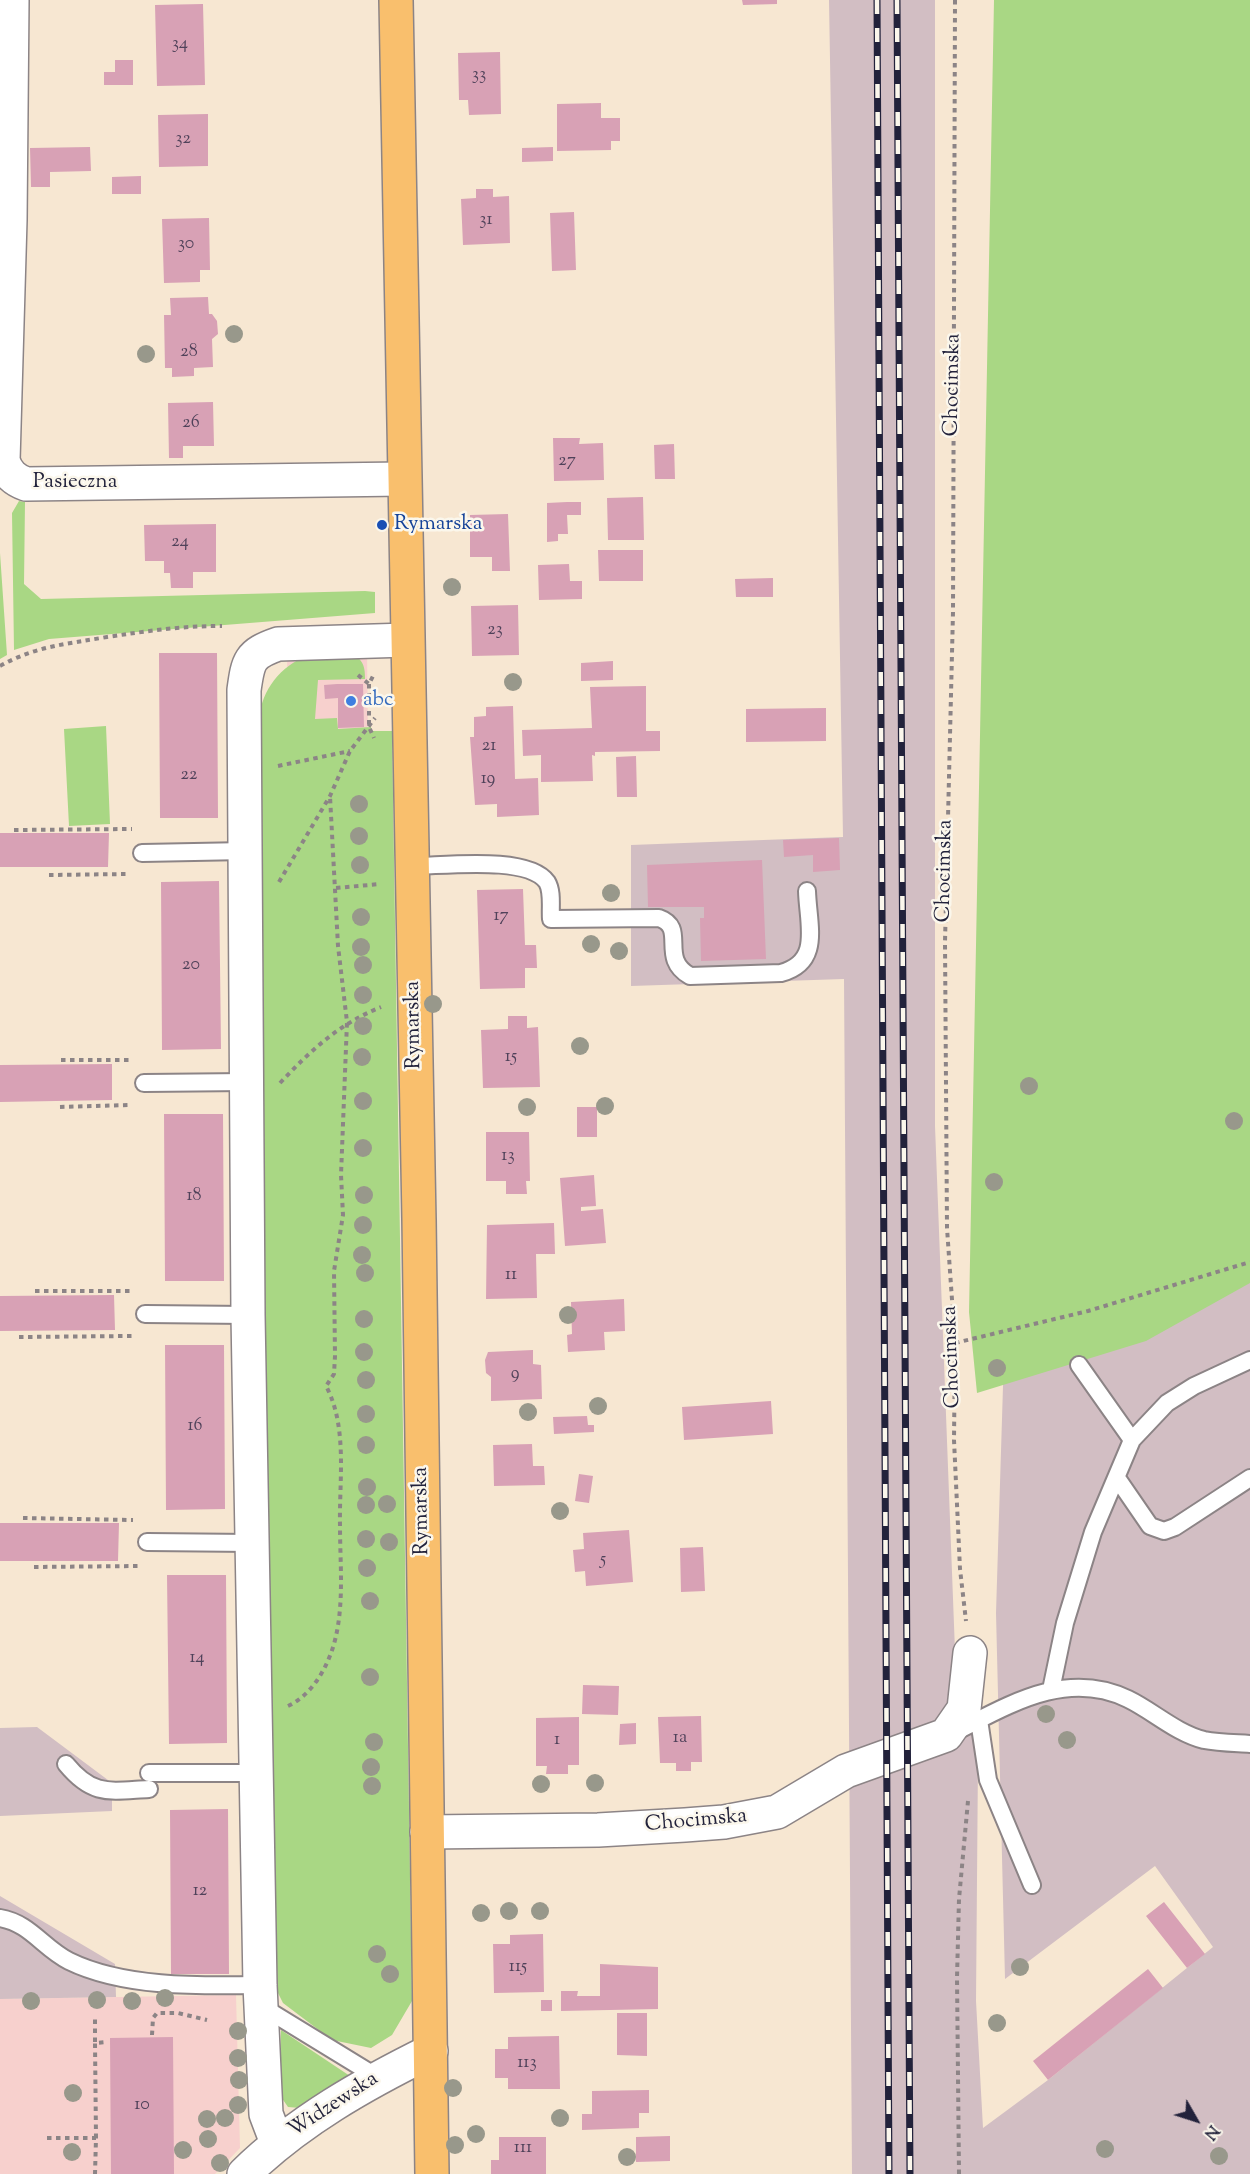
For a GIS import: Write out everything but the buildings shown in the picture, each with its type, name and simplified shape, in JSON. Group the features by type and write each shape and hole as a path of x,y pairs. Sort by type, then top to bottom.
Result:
{"main road":[{"name":"Rymarska","path":"396,0 432,2174"}],"street":[{"name":"Pasieczna","path":"12,0 10,220 3,461 6,471 15,479 26,484 403,479"},
{"path":"277,2143 266,2115 261,1995 248,1315 244,690 247,666 258,651 278,644 407,640"},
{"path":"946,1736 963,1709 968,1690 970,1653"},
{"name":"Chocimska","path":"427,1832 598,1830 750,1819 777,1812 846,1771 946,1736"},
{"name":"Widzewska","path":"244,2174 277,2143 377,2078 431,2051"}],"lane":[{"path":"142,853 246,851"},
{"path":"412,866 518,865 537,874 546,882 550,890 551,919 659,918 668,921 673,930 673,959 679,970 690,976 782,974 796,970 805,962 809,950 807,891"},
{"path":"144,1083 247,1095"},
{"path":"146,1314 248,1315"},
{"path":"1051,1690 1065,1623 1093,1532 1132,1440 1167,1403 1194,1386 1250,1360"},
{"path":"1079,1365 1132,1440"},
{"path":"1117,1478 1150,1526 1164,1531 1175,1527 1250,1478"},
{"path":"147,1542 252,1543"},
{"path":"946,1736 1030,1695 1051,1690 1084,1687 1104,1690 1127,1699 1179,1730 1203,1740 1250,1744"},
{"path":"979,1720 988,1780 1032,1885"},
{"path":"66,1764 76,1777 98,1790 149,1781 256,1773"},
{"path":"0,1918 27,1928 53,1952 70,1962 98,1972 170,1985 261,1995 377,2078"}],"path":[{"name":"Chocimska","path":"955,0 953,612 945,942 947,1228 955,1343 954,1440 960,1569 970,1653"},
{"path":"0,666 22,654 46,647 158,628 222,626"},
{"path":"369,684 369,727"},
{"path":"246,911 270,896 330,796 350,751 379,713"},
{"path":"245,773 350,751"},
{"path":"255,1713 284,1707 303,1696 325,1667 336,1636 339,1616 340,1444 336,1414 326,1386 334,1374 334,1282 343,1215 341,1175 347,1022 338,946 330,796"},
{"path":"14,830 133,829"},
{"path":"49,875 130,873"},
{"path":"336,888 365,885"},
{"path":"247,1095 265,1099 291,1072 347,1022 414,992"},
{"path":"61,1060 136,1059"},
{"path":"60,1107 137,1104"},
{"path":"955,1343 1088,1311 1250,1262"},
{"path":"35,1291 137,1291"},
{"path":"19,1337 139,1336"},
{"path":"23,1518 139,1520"},
{"path":"34,1567 138,1566"},
{"path":"959,2174 957,1978 959,1899 968,1795"},
{"path":"152,2035 153,2018 157,2013 178,2013 207,2020"},
{"path":"95,2019 95,2174"},
{"path":"95,2043 106,2042"},
{"path":"47,2138 96,2138"}],"shaded area":[{"path":"829,0 935,0 935,1126 955,1651 978,1758 976,2001 983,2128 1048,2080 1213,1947 1155,1866 1005,1979 996,1613 1004,1354 1250,1281 1250,2174 852,2174 844,979 631,986 631,845 843,837"},
{"path":"367,651 368,736 288,737 287,652"},
{"path":"37,1727 112,1783 112,1811 0,1816 0,1728"},
{"path":"0,1896 115,1964 116,1997 0,1999"},
{"path":"236,1995 240,2148 215,2174 0,2174 0,1999"}],"green space":[{"path":"994,0 1250,0 1250,1283 1146,1341 977,1393 969,1312"},
{"path":"19,501 25,502 24,584 41,599 365,591 375,592 375,613 49,639 14,650 12,513"},
{"path":"0,553 7,655 0,659"},
{"path":"308,655 355,655 362,663 365,672 365,679 318,680 315,719 337,718 338,729 371,727 371,731 392,731 412,2001 392,2035 371,2048 332,2040 283,2003 270,1977 259,719 264,698 274,680 289,666"},
{"path":"106,726 110,824 69,826 64,729"},
{"path":"281,2030 350,2076 300,2108 288,2107 279,2094"}],"railway":[{"path":"877,0 889,2174"},
{"path":"897,0 910,2174"}],"place":[{"name":"Rymarska","path":"382,525"},
{"name":"abc","path":"351,701"}]}
